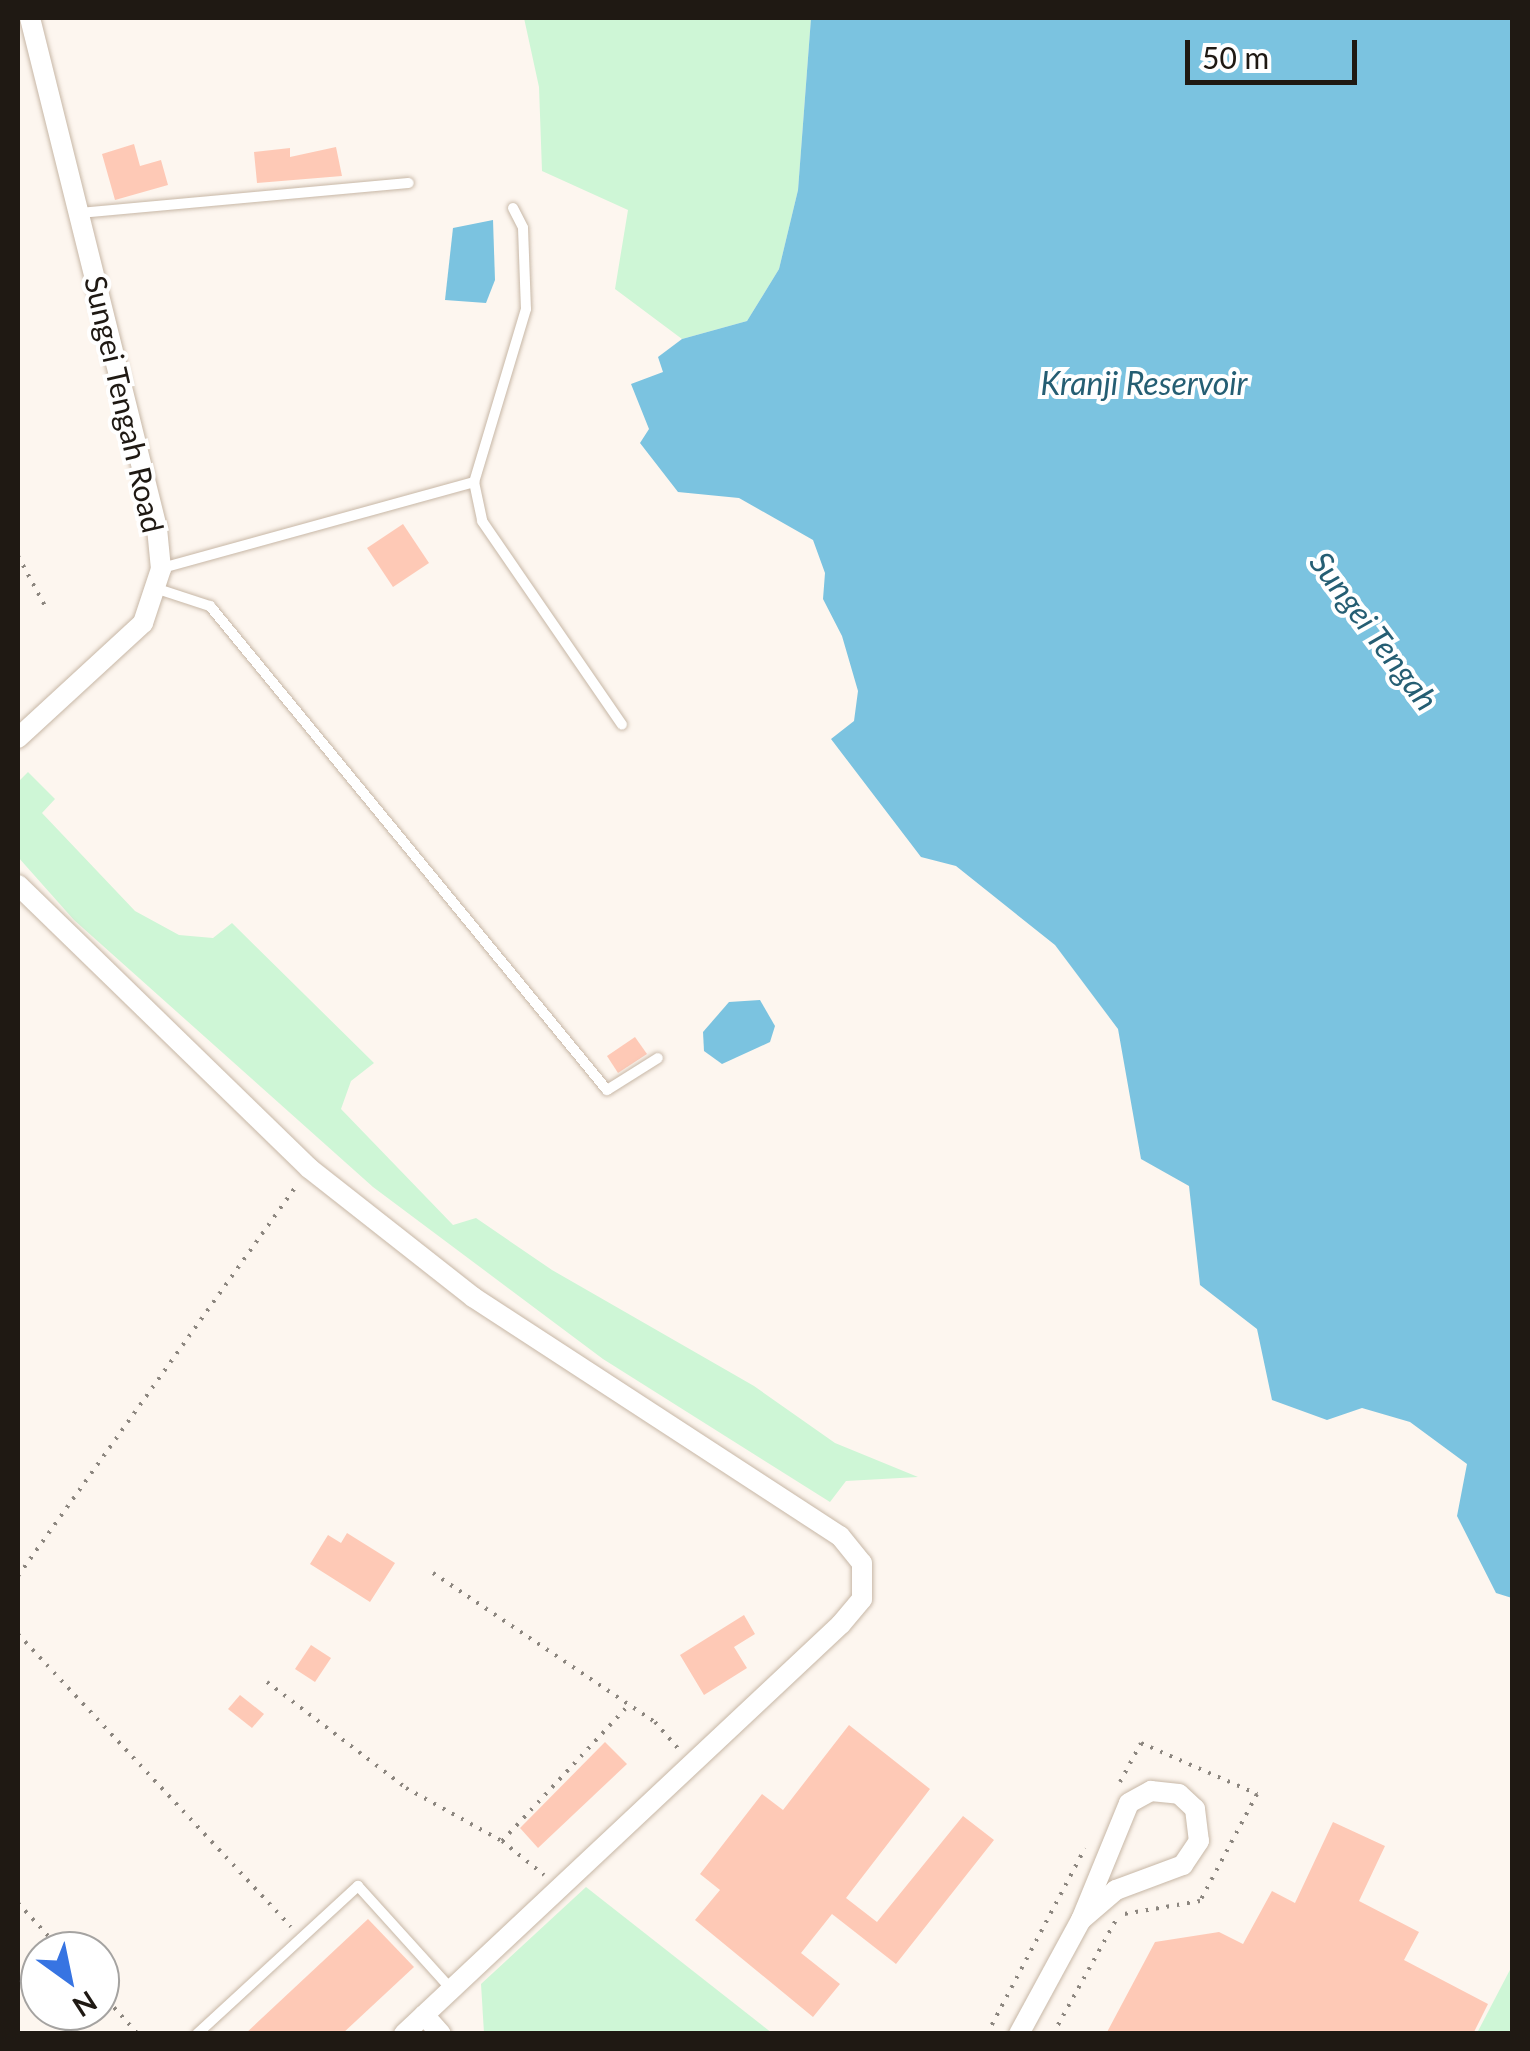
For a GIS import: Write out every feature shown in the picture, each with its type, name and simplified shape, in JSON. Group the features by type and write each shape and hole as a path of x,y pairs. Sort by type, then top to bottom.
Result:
{"street":[{"name":"Sungei Tengah Road","path":"30,18 157,528 160,579"},
{"path":"18,738 117,652 143,622 160,579"},
{"path":"18,885 309,1168 474,1298 855,1551 866,1579 862,1599 404,2034"},
{"path":"1019,2034 1081,1920 1130,1803 1151,1791 1179,1794 1195,1809 1199,1841 1183,1865 1116,1890 1081,1920"},
{"path":"424,2015 441,2034"}],"lane":[{"path":"79,213 409,183"},
{"path":"513,208 523,228 526,309 474,482 482,522 622,724"},
{"path":"160,579 474,482"},
{"path":"160,579 210,606 607,1090 658,1058"},
{"path":"197,2034 358,1886 451,1990"}],"path":[{"path":"18,556 45,606"},
{"path":"18,1576 309,1168"},
{"path":"433,1574 655,1722 691,1762"},
{"path":"18,1634 302,1938"},
{"path":"267,1682 406,1788 502,1841 560,1888"},
{"path":"502,1841 630,1704"},
{"path":"18,1903 44,1931"},
{"path":"120,2014 138,2034"}],"green space":[{"path":"524,18 811,18 798,190 779,269 747,321 682,339 615,289 628,210 542,171 539,87"},
{"path":"28,772 55,799 42,813 135,911 179,935 213,938 232,923 374,1063 351,1081 341,1109 453,1225 476,1218 552,1270 754,1386 835,1443 918,1477 846,1481 830,1502 603,1359 373,1187 74,920 18,857 18,782"},
{"path":"586,1887 772,2033 484,2033 481,1984"},
{"path":"1512,1966 1512,2033 1477,2033"}],"water":[{"name":"Kranji Reservoir","path":"811,18 1512,18 1512,1598 1496,1593 1457,1516 1467,1464 1410,1422 1362,1408 1327,1420 1272,1400 1257,1329 1200,1285 1189,1186 1141,1159 1118,1029 1055,945 956,866 921,857 831,739 854,721 858,691 842,636 823,599 825,573 813,540 739,498 678,492 640,443 649,429 631,384 663,372 658,357 682,339 747,321 779,269 798,190"},
{"path":"493,220 495,280 486,303 445,300 453,228"},
{"path":"760,1000 775,1026 770,1042 722,1064 704,1051 703,1032 729,1002"}],"building":[{"path":"134,144 140,166 161,160 168,185 115,200 102,154"},
{"path":"336,147 342,176 257,183 254,152 290,148 290,157"},
{"path":"403,524 429,563 393,587 367,548"},
{"path":"635,1037 647,1054 618,1073 607,1056"},
{"path":"347,1533 395,1563 370,1602 310,1564 328,1535 341,1543"},
{"path":"744,1615 755,1634 734,1647 747,1668 704,1695 680,1655"},
{"path":"311,1645 331,1658 315,1682 295,1669"},
{"path":"240,1695 264,1714 252,1728 228,1709"},
{"path":"849,1725 930,1789 846,1898 877,1922 963,1816 994,1840 896,1964 832,1914 801,1953 840,1984 813,2017 695,1920 720,1890 700,1874 762,1794 783,1810"},
{"path":"605,1742 627,1764 538,1848 520,1828"},
{"path":"1333,1822 1385,1846 1359,1901 1419,1932 1404,1960 1488,2004 1473,2034 1106,2034 1155,1942 1219,1932 1243,1944 1272,1891 1295,1903"},
{"path":"368,1919 414,1967 342,2034 245,2034"}],"water label":[{"name":"Sungei Tengah","path":"1374,631"}]}
